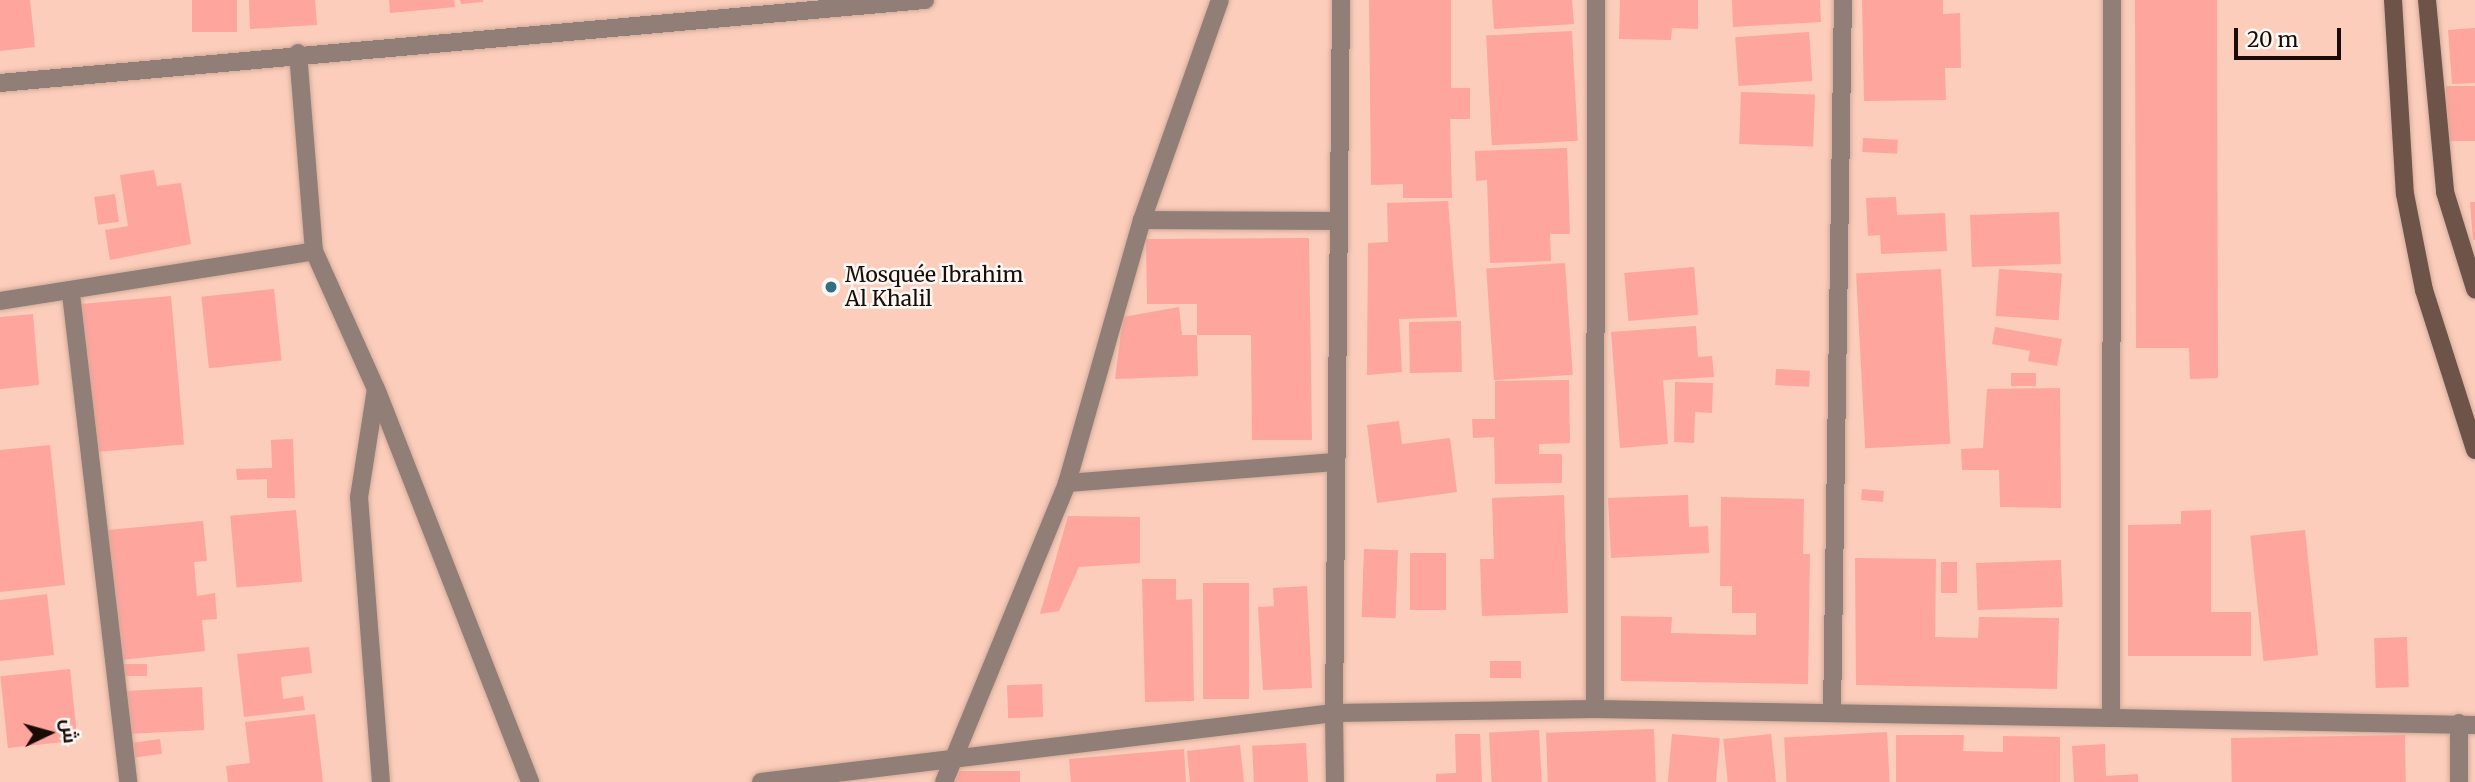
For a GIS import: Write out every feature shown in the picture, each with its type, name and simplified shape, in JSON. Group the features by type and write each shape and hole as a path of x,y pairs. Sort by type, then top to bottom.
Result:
{"main road":[{"path":"2393,0 2405,194 2424,290 2475,450"},
{"path":"2427,0 2445,192 2475,289"}],"street":[{"path":"0,83 298,52 925,0"},
{"path":"944,782 1067,483 1142,220 1220,0"},
{"path":"1335,782 1335,462 1341,0"},
{"path":"1595,709 1596,0"},
{"path":"1832,713 1843,0"},
{"path":"2111,718 2112,0"},
{"path":"298,52 314,251 376,389 530,782"},
{"path":"1142,220 1339,221"},
{"path":"0,301 71,294 314,251"},
{"path":"71,294 128,782"},
{"path":"376,389 359,498 381,782"},
{"path":"1067,483 1335,462"},
{"path":"761,782 951,762 1334,713 1595,709 2467,724 2459,782"}],"building":[{"path":"0,0 30,0 35,47 0,51"},
{"path":"192,0 237,0 237,32 192,32"},
{"path":"249,0 315,0 317,25 250,29"},
{"path":"389,0 454,0 455,7 390,13"},
{"path":"460,0 483,0 483,2 461,4"},
{"path":"1369,0 1451,0 1451,88 1470,88 1470,119 1450,119 1452,198 1403,198 1403,184 1371,185"},
{"path":"1492,0 1572,0 1574,24 1494,29"},
{"path":"1620,0 1698,0 1698,29 1672,28 1671,40 1619,39"},
{"path":"1732,0 1820,0 1821,22 1733,27"},
{"path":"1862,0 1943,0 1943,14 1960,13 1961,68 1945,68 1946,100 1864,101"},
{"path":"2135,0 2217,0 2218,378 2190,379 2189,348 2136,348"},
{"path":"2475,28 2475,83 2452,84 2448,30"},
{"path":"1572,31 1578,141 1492,145 1486,36"},
{"path":"1809,32 1812,81 1739,86 1735,37"},
{"path":"2446,86 2475,86 2475,141 2446,141"},
{"path":"1741,92 1815,95 1813,147 1739,144"},
{"path":"1863,138 1898,140 1897,154 1862,152"},
{"path":"1567,148 1570,234 1550,234 1551,261 1490,263 1487,180 1476,181 1475,151"},
{"path":"154,170 157,186 181,183 191,244 110,260 105,230 128,226 120,175"},
{"path":"115,194 119,222 98,225 94,197"},
{"path":"1896,197 1897,215 1945,213 1947,251 1881,254 1880,235 1868,236 1866,198"},
{"path":"1448,201 1457,317 1399,319 1402,372 1367,375 1368,243 1388,242 1387,203"},
{"path":"2470,202 2475,202 2475,240 2473,240"},
{"path":"2059,212 2061,264 1972,267 1970,215"},
{"path":"1309,238 1312,440 1252,440 1251,335 1197,335 1197,304 1147,304 1146,239"},
{"path":"1565,263 1573,375 1494,380 1486,269"},
{"path":"1694,267 1698,315 1628,321 1624,273"},
{"path":"1941,269 1950,444 1865,448 1856,273"},
{"path":"1999,269 2062,273 2059,320 1996,316"},
{"path":"274,289 282,361 209,368 201,297"},
{"path":"171,296 184,444 93,452 80,304"},
{"path":"1179,307 1182,335 1197,335 1198,376 1115,379 1123,317"},
{"path":"33,314 39,385 0,389 0,317"},
{"path":"1461,321 1462,372 1410,373 1409,322"},
{"path":"1696,326 1698,357 1712,356 1714,377 1663,380 1668,444 1620,448 1611,332"},
{"path":"1995,327 2062,339 2057,366 2028,361 2030,351 1992,344"},
{"path":"1776,369 1810,371 1809,387 1775,385"},
{"path":"2011,373 2036,373 2036,386 2011,386"},
{"path":"1569,380 1570,443 1539,444 1539,454 1562,454 1562,483 1495,484 1494,437 1473,438 1472,419 1495,419 1495,381"},
{"path":"1675,382 1713,383 1712,413 1695,412 1694,443 1674,442"},
{"path":"2060,388 2061,508 2000,507 1999,470 1962,470 1961,449 1983,448 1987,389"},
{"path":"1399,421 1402,444 1450,438 1457,492 1377,503 1367,425"},
{"path":"293,439 295,498 267,498 267,479 237,480 236,469 272,468 271,440"},
{"path":"50,445 65,585 0,592 0,450"},
{"path":"1862,489 1884,491 1883,502 1861,500"},
{"path":"1564,495 1568,613 1482,616 1480,559 1494,559 1492,498"},
{"path":"1688,495 1689,527 1708,526 1709,553 1611,558 1608,498"},
{"path":"1721,497 1804,499 1803,554 1810,554 1808,684 1621,681 1621,616 1672,617 1671,633 1756,635 1756,613 1732,613 1732,586 1720,586"},
{"path":"296,510 302,582 237,587 230,516"},
{"path":"2211,510 2211,612 2251,612 2251,656 2128,656 2128,525 2181,524 2181,511"},
{"path":"1068,516 1140,517 1140,563 1079,567 1059,611 1040,614"},
{"path":"203,521 207,561 194,562 197,596 215,593 217,619 202,620 205,651 121,660 108,530"},
{"path":"2305,530 2318,655 2263,661 2250,536"},
{"path":"1364,549 1398,550 1396,618 1362,617"},
{"path":"1410,553 1446,553 1446,610 1410,610"},
{"path":"1855,558 1936,559 1935,637 1978,638 1979,617 2059,618 2057,689 1856,685"},
{"path":"2061,560 2063,607 1978,610 1976,563"},
{"path":"1941,562 1957,562 1957,593 1941,593"},
{"path":"1142,579 1176,579 1176,600 1192,599 1194,701 1145,702"},
{"path":"1203,583 1249,583 1249,699 1203,699"},
{"path":"1307,586 1312,688 1263,690 1258,607 1274,606 1273,588"},
{"path":"47,594 54,655 0,661 0,600"},
{"path":"2407,637 2409,687 2376,688 2374,638"},
{"path":"309,647 312,673 281,677 283,699 303,696 305,710 244,717 237,654"},
{"path":"1490,661 1521,661 1521,678 1490,678"},
{"path":"121,664 147,664 147,676 121,676"},
{"path":"70,669 78,741 8,748 0,676"},
{"path":"1042,684 1043,717 1008,718 1007,685"},
{"path":"202,687 204,730 128,734 126,691"},
{"path":"315,714 323,782 228,782 226,766 250,763 245,722"},
{"path":"1654,729 1656,782 1548,782 1546,733"},
{"path":"1539,730 1542,782 1492,782 1489,733"},
{"path":"1887,732 1890,782 1786,782 1784,737"},
{"path":"1455,734 1480,734 1482,782 1436,782 1436,774 1456,773"},
{"path":"1672,734 1720,738 1716,782 1668,782"},
{"path":"1771,734 1776,782 1728,782 1723,739"},
{"path":"1896,735 1964,735 1963,751 2003,752 2003,736 2060,737 2060,782 1896,782"},
{"path":"2405,735 2406,782 2232,782 2231,738"},
{"path":"160,739 162,754 135,758 133,743"},
{"path":"1306,743 1308,782 1254,782 1252,746"},
{"path":"2105,744 2106,776 2138,774 2138,782 2074,782 2072,746"},
{"path":"1240,745 1244,782 1190,782 1187,751"},
{"path":"1184,749 1186,782 1071,782 1069,759"},
{"path":"948,771 1020,771 1020,782 948,782"}],"place":[{"name":"Mosquée Ibrahim Al Khalil","path":"831,287"}]}
